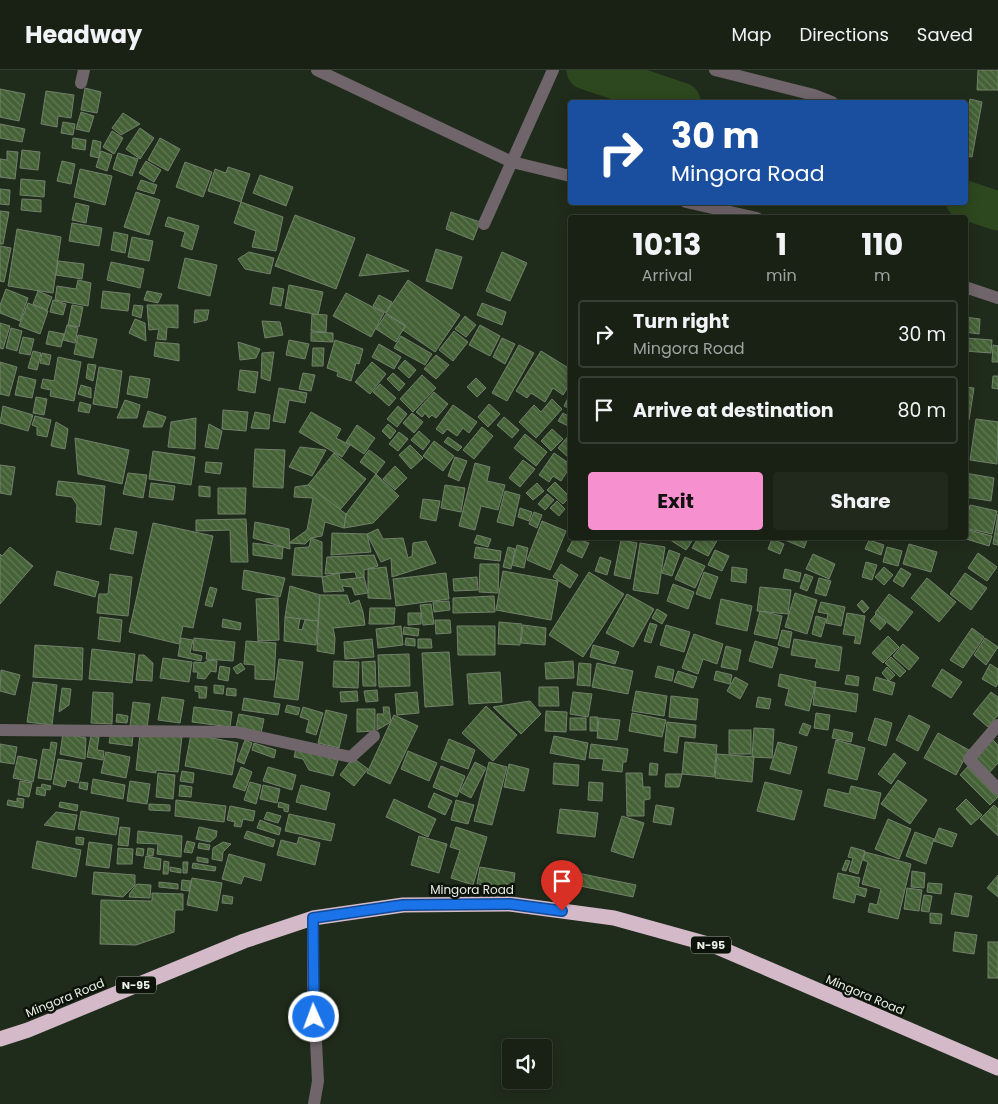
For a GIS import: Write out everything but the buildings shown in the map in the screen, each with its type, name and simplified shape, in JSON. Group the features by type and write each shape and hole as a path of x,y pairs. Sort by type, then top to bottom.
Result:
{"highway":[{"name":"Mingora Road","path":"0,1039 35,1027 244,941 313,918 403,905 510,904 614,918 715,946 998,1068"}],"street":[{"path":"81,83 84,70"},
{"path":"317,70 512,162 568,176"},
{"path":"484,224 553,70"},
{"path":"715,70 826,100"},
{"path":"699,205 744,215"},
{"path":"968,288 998,298"},
{"path":"998,725 969,759 998,789"},
{"path":"0,730 236,732 351,757 374,736"},
{"path":"313,918 318,1080 314,1104"}],"waterway":[{"path":"586,70 675,100"},
{"path":"968,201 998,211"}],"route":[{"path":"314,1017 313,918 403,905 510,904 562,911"}]}
